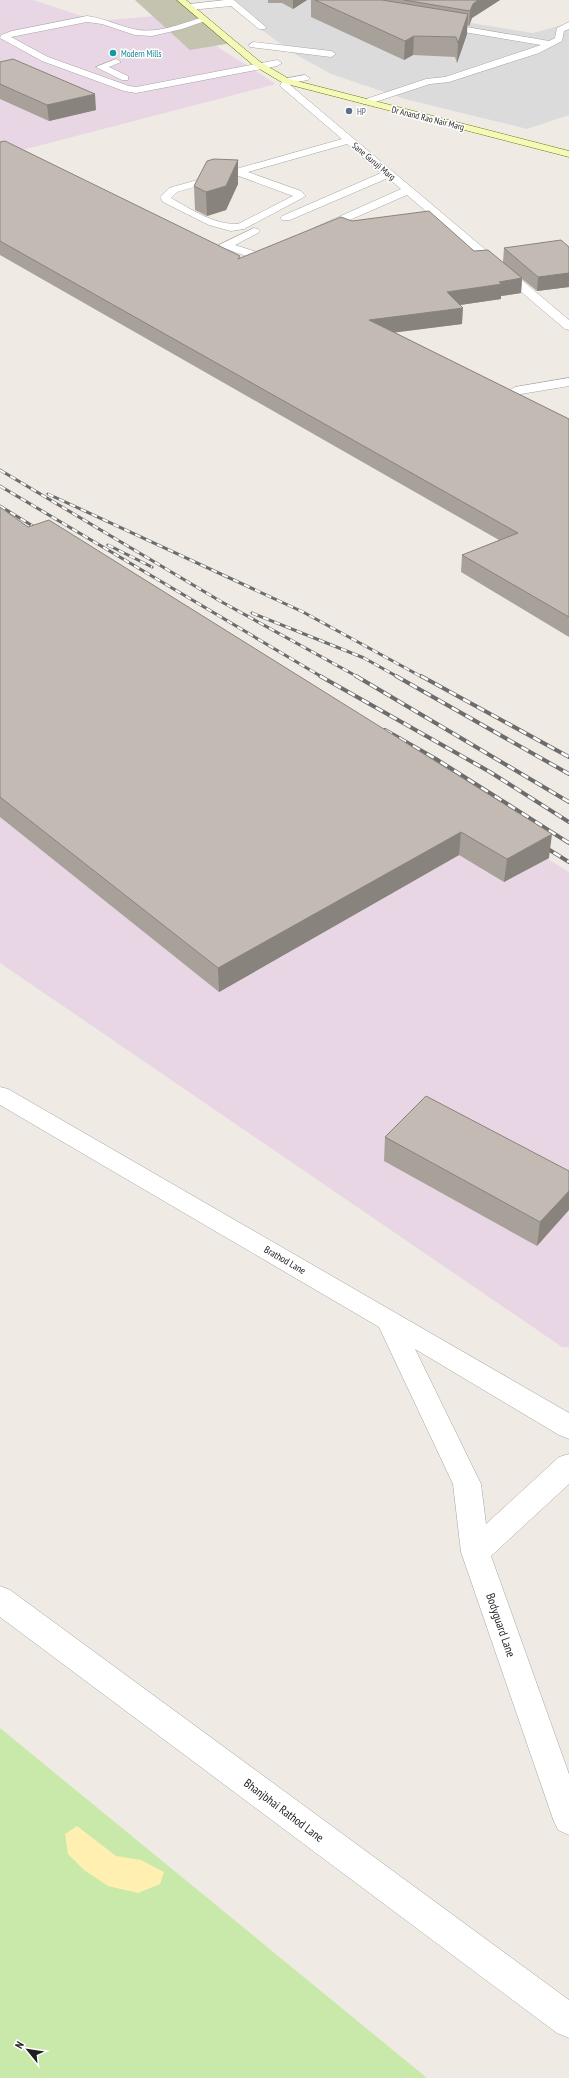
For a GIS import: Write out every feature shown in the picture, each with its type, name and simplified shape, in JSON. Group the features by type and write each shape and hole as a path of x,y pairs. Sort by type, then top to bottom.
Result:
{"main road":[{"path":"201,3 214,13"},
{"name":"Sane Guruji Marg","path":"185,4 259,66 286,81"},
{"path":"250,43 305,78"},
{"name":"Dr Anand Rao Nair Marg","path":"305,78 394,100 568,151"},
{"name":"Dr Anand Rao Nair Marg","path":"286,81 568,151"}],"street":[{"path":"201,3 216,0"},
{"path":"185,4 230,1 268,31 296,50"},
{"path":"204,20 155,32 141,32 98,19 87,19 12,34 4,37 45,59 127,89 150,89 259,66 284,66"},
{"path":"429,23 551,44"},
{"path":"366,102 429,82 446,80 536,51 559,39 560,30 569,25"},
{"path":"250,43 332,56 261,51"},
{"path":"116,62 101,67 150,89"},
{"path":"286,81 305,78"},
{"path":"394,100 443,84 446,80"},
{"name":"Sane Guruji Marg","path":"286,81 285,86 569,326"},
{"path":"237,172 297,193 301,196 240,227 234,228 223,227 165,198 173,190 349,140"},
{"path":"261,181 283,174"},
{"path":"290,242 257,256 225,245 388,174"},
{"path":"304,236 408,190"},
{"path":"515,391 569,382"},
{"name":"Brathod Lane","path":"0,1095 388,1320 569,1428"},
{"name":"Bodyguard Lane","path":"388,1320 467,1484 475,1552 569,1818"},
{"path":"475,1552 569,1466"},
{"name":"Bhanjbhai Rathod Lane","path":"0,1600 569,2021"}],"shaded area":[{"name":"Modern Mills","path":"0,0 33,0 97,21 167,15 276,84 7,154 0,150"},
{"path":"135,0 183,0 232,43 190,50"},
{"path":"221,0 370,0 359,5 533,33 569,23 569,115 527,129 405,99 331,74 293,53"},
{"path":"0,526 569,872 569,1347 562,1347 0,963"}],"green space":[{"path":"0,1728 427,2078 0,2078"}],"sand":[{"path":"77,1826 116,1856 141,1860 164,1872 160,1884 138,1893 108,1886 84,1870 68,1854 65,1834"}],"building":[{"path":"315,0 382,0 468,14 458,43 456,37 414,36 405,41"},
{"path":"404,0 478,0 473,4 470,11"},
{"path":"13,59 95,94 47,105 0,84 0,62"},
{"path":"5,141 240,256 238,259 341,217 352,221 429,211 474,251 488,250 522,278 499,282 502,284 447,292 463,308 369,320 569,419 569,617 462,555 518,533 0,241 0,142"},
{"path":"214,159 238,160 226,186 206,192 194,186 207,161"},
{"path":"561,240 569,247 569,273 538,277 504,248"},
{"path":"0,507 28,527 49,520 552,834 507,859 461,832 218,968 0,797"},
{"path":"426,1096 569,1171 569,1191 540,1222 385,1137"}],"railway":[{"path":"0,470 220,601 358,677"},
{"path":"0,486 322,677"},
{"path":"48,494 303,612 422,677"},
{"path":"0,506 41,531"},
{"path":"108,545 152,567"},
{"path":"252,613 364,658 398,677"},
{"path":"320,676 490,772 569,822"},
{"path":"356,676 569,802"},
{"path":"396,676 569,774"},
{"path":"421,676 569,757"},
{"path":"385,730 436,759 569,843"},
{"path":"540,844 569,862"}],"place":[{"name":"Modern Mills","path":"113,53"},
{"name":"HP","path":"349,111"}]}
